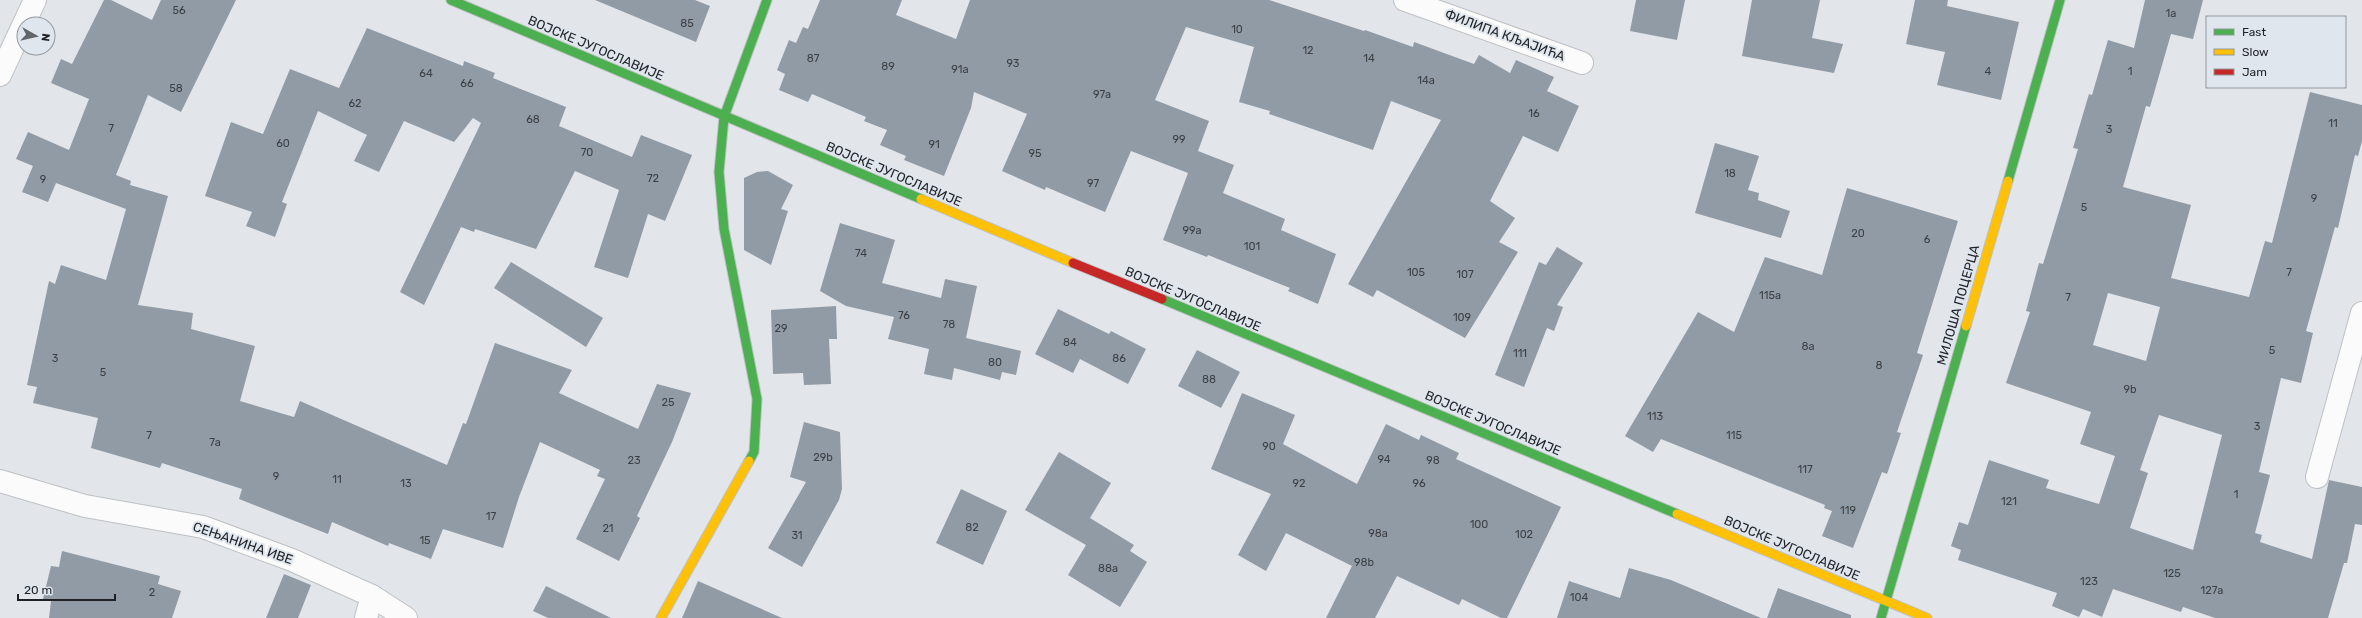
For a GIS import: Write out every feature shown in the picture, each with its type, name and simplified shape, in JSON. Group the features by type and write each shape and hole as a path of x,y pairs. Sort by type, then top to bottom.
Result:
{"main road":[{"name":"ВОЈСКЕ ЈУГОСЛАВИЈЕ","path":"451,0 724,117 1927,618"},
{"path":"661,618 754,452 757,399 723,215 719,172 724,117 767,0"},
{"name":"МИЛОША ПОЦЕРЦА","path":"1882,618 2060,0"}],"street":[{"path":"0,75 35,0"},
{"name":"ФИЛИПА КЉАЈИЋА","path":"1405,0 1582,63"},
{"path":"2316,477 2362,312"},
{"name":"СЕЊАНИНА ИВЕ","path":"0,481 85,506 203,527 292,560 372,596 406,618"},
{"path":"366,618 372,596"}],"building":[{"path":"104,0 111,0 152,20 161,0 236,0 181,112 148,95 116,175 131,181 130,185 168,196 138,305 193,313 191,329 255,346 240,401 294,417 300,401 447,465 463,423 466,424 495,343 572,370 559,393 638,429 657,384 691,393 672,442 637,516 640,518 619,561 576,539 605,479 597,476 600,470 540,442 519,497 503,548 443,529 431,559 389,543 388,546 332,522 328,534 239,499 242,489 162,463 160,468 91,448 98,418 33,403 37,387 27,385 49,281 55,284 61,265 106,280 126,209 56,183 48,202 22,192 33,166 16,159 28,132 69,150 89,99 51,83 61,59 72,64"},
{"path":"595,0 695,0 710,6 696,42"},
{"path":"820,0 902,0 896,15 956,39 970,0 1269,0 1364,31 1365,30 1413,47 1414,42 1474,64 1479,55 1510,73 1516,60 1554,77 1547,91 1579,106 1558,152 1523,136 1490,201 1515,218 1499,242 1518,252 1465,338 1377,290 1373,297 1348,284 1441,120 1391,101 1373,150 1269,114 1270,111 1239,102 1254,47 1186,27 1155,100 1209,121 1198,151 1234,165 1223,193 1285,219 1281,230 1336,254 1318,304 1288,291 1290,288 1208,255 1207,257 1163,240 1188,173 1131,151 1105,212 1046,187 1045,190 1002,171 1027,114 974,92 971,108 944,176 904,160 906,156 880,145 887,130 864,121 866,117 812,94 808,102 779,90 785,74 777,70 789,40 796,43 803,27 808,29"},
{"path":"1636,0 1685,0 1677,40 1630,31"},
{"path":"1752,0 1820,0 1812,38 1843,44 1834,73 1742,56"},
{"path":"1915,0 1948,0 1947,6 2019,22 2001,100 1937,85 1945,52 1906,44"},
{"path":"2145,0 2203,0 2193,39 2171,34 2150,107 2146,106 2123,187 2191,205 2171,278 2249,297 2265,241 2272,243 2310,92 2362,105 2362,141 2358,156 2355,155 2338,228 2335,227 2306,331 2313,333 2301,383 2281,378 2259,472 2270,475 2255,533 2262,535 2260,542 2312,559 2329,480 2362,487 2362,525 2355,524 2347,563 2344,563 2328,618 2215,618 2183,607 2181,612 2113,589 2102,617 2083,609 2079,617 2052,606 2057,593 1958,560 1961,550 1951,546 1959,522 1968,525 1989,460 2049,480 2046,488 2099,504 2115,456 2080,444 2091,412 2006,383 2030,312 2026,311 2039,263 2043,264 2078,149 2073,148 2089,94 2092,95 2108,40 2134,48","holes":["2108,293 2160,307 2146,361 2093,345","2159,415 2222,435 2193,550 2130,528 2148,473 2140,470"]},
{"path":"367,28 463,66 464,61 495,73 493,78 566,107 559,126 632,157 641,135 692,155 665,221 648,214 628,278 594,267 619,190 575,171 536,249 475,229 474,232 461,227 424,305 400,292 481,123 473,118 454,142 404,121 379,172 354,161 367,135 318,111 282,202 287,204 275,237 246,226 252,212 205,196 231,122 263,134 290,69 339,88"},
{"path":"1715,143 1759,156 1748,190 1759,193 1758,200 1790,211 1781,238 1695,213"},
{"path":"768,171 793,185 781,209 788,211 771,265 744,250 744,178 757,172"},
{"path":"1847,188 1958,221 1917,353 1923,355 1897,432 1901,433 1887,474 1882,472 1853,548 1822,536 1832,511 1824,508 1825,505 1661,439 1653,452 1625,436 1698,312 1734,332 1765,257 1822,275"},
{"path":"840,223 895,240 882,283 941,298 945,279 977,286 966,338 1021,351 1016,375 1002,372 1000,380 954,368 952,380 924,374 929,349 888,339 894,317 846,306 820,291"},
{"path":"1557,247 1583,263 1557,305 1563,307 1554,331 1547,328 1524,387 1495,375 1539,262 1546,265"},
{"path":"511,262 603,318 586,347 494,288"},
{"path":"836,306 837,339 829,339 831,384 804,385 803,373 773,374 771,310"},
{"path":"1058,309 1109,334 1111,331 1146,349 1128,384 1080,359 1073,373 1035,354"},
{"path":"1197,350 1240,372 1221,408 1178,386"},
{"path":"1242,393 1295,415 1283,444 1357,484 1386,424 1419,440 1421,435 1459,453 1456,459 1561,507 1507,618 1501,618 1462,599 1459,605 1397,576 1375,618 1326,618 1352,566 1286,533 1266,571 1238,555 1271,494 1211,469"},
{"path":"804,422 840,432 842,489 839,500 802,567 768,548 806,482 790,477"},
{"path":"1059,452 1111,483 1090,518 1134,545 1130,551 1147,562 1120,607 1068,575 1086,545 1025,510"},
{"path":"961,489 1007,511 983,565 936,543"},
{"path":"62,551 160,576 158,584 181,591 172,618 49,618 51,601 43,599 51,566 59,567"},
{"path":"1629,568 1671,580 1761,618 1557,618 1569,581 1620,598"},
{"path":"284,574 311,585 298,618 266,618"},
{"path":"698,581 782,618 682,618"},
{"path":"546,586 611,618 548,618 533,611"},
{"path":"1778,588 1851,615 1851,618 1767,618"}],"traffic: fast":[{"path":"451,0 921,199"},
{"path":"749,461 754,452 757,399 724,229 719,172 724,117 767,0"},
{"path":"2008,181 2060,0"},
{"path":"1162,299 1677,514"},
{"path":"1881,618 1966,326"}],"traffic: slow":[{"path":"1966,326 2008,181"},
{"path":"921,199 1073,263"},
{"path":"661,618 749,461"},
{"path":"1677,514 1927,618"}],"traffic: jam":[{"path":"1073,263 1162,299"}]}
